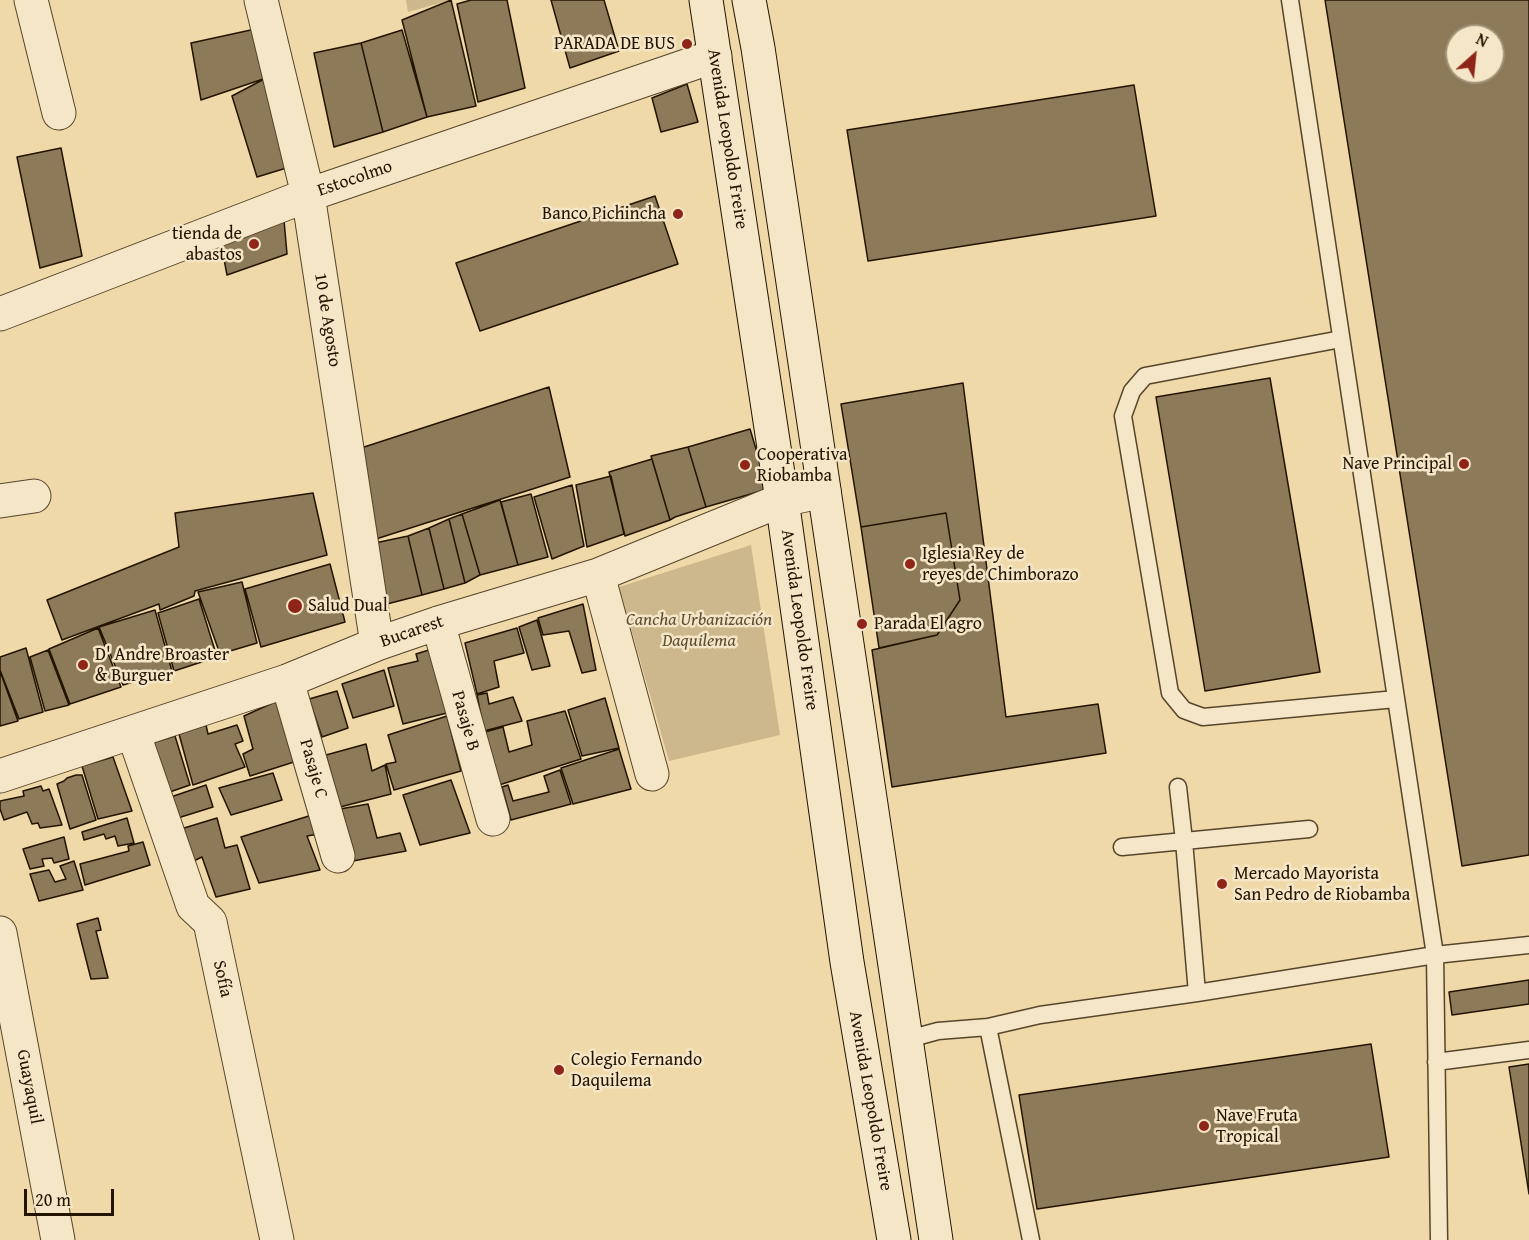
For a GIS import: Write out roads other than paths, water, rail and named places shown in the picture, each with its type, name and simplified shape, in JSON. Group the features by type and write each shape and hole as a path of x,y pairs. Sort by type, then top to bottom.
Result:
{"street":[{"path":"31,0 59,113"},
{"name":"10 de Agosto","path":"261,0 308,195 377,644"},
{"name":"Avenida Leopoldo Freire","path":"706,0 782,500 847,962 894,1240"},
{"path":"749,0 760,60 936,1240"},
{"name":"Estocolmo","path":"0,314 308,195 715,57"},
{"name":"Bucarest","path":"0,776 287,681 377,644 438,623 598,575 782,500 824,491"},
{"path":"0,501 34,496"},
{"path":"598,575 652,774"},
{"name":"Pasaje B","path":"438,623 493,819"},
{"name":"Pasaje C","path":"287,681 338,856"},
{"name":"Sofía","path":"133,732 193,906 210,922 277,1240"},
{"name":"Guayaquil","path":"0,933 58,1240"},
{"path":"847,962 892,955"}],"lane":[{"path":"1290,0 1435,955 1439,1240"},
{"path":"1341,339 1145,375 1132,390 1123,416 1170,693 1184,710 1203,717 1396,699"},
{"path":"1178,787 1197,993"},
{"path":"1122,847 1309,829"},
{"path":"905,1041 938,1031 988,1027 1040,1014 1197,993 1435,955 1529,945"},
{"path":"988,1027 1031,1240"},
{"path":"1436,1062 1529,1050"}],"place":[{"name":"PARADA DE BUS","path":"687,44"},
{"name":"Banco Pichincha","path":"678,214"},
{"name":"tienda de abastos","path":"254,244"},
{"name":"Nave Principal","path":"1464,464"},
{"name":"Cooperativa Riobamba","path":"745,465"},
{"name":"Iglesia Rey de reyes de Chimborazo","path":"910,564"},
{"name":"Salud Dual","path":"295,606"},
{"name":"Parada El agro","path":"862,624"},
{"name":"D' Andre Broaster & Burguer","path":"83,665"},
{"name":"Mercado Mayorista San Pedro de Riobamba","path":"1222,884"},
{"name":"Colegio Fernando Daquilema","path":"559,1070"},
{"name":"Nave Fruta Tropical","path":"1204,1126"}],"park label":[{"name":"Cancha Urbanización Daquilema","path":"699,630"}]}
